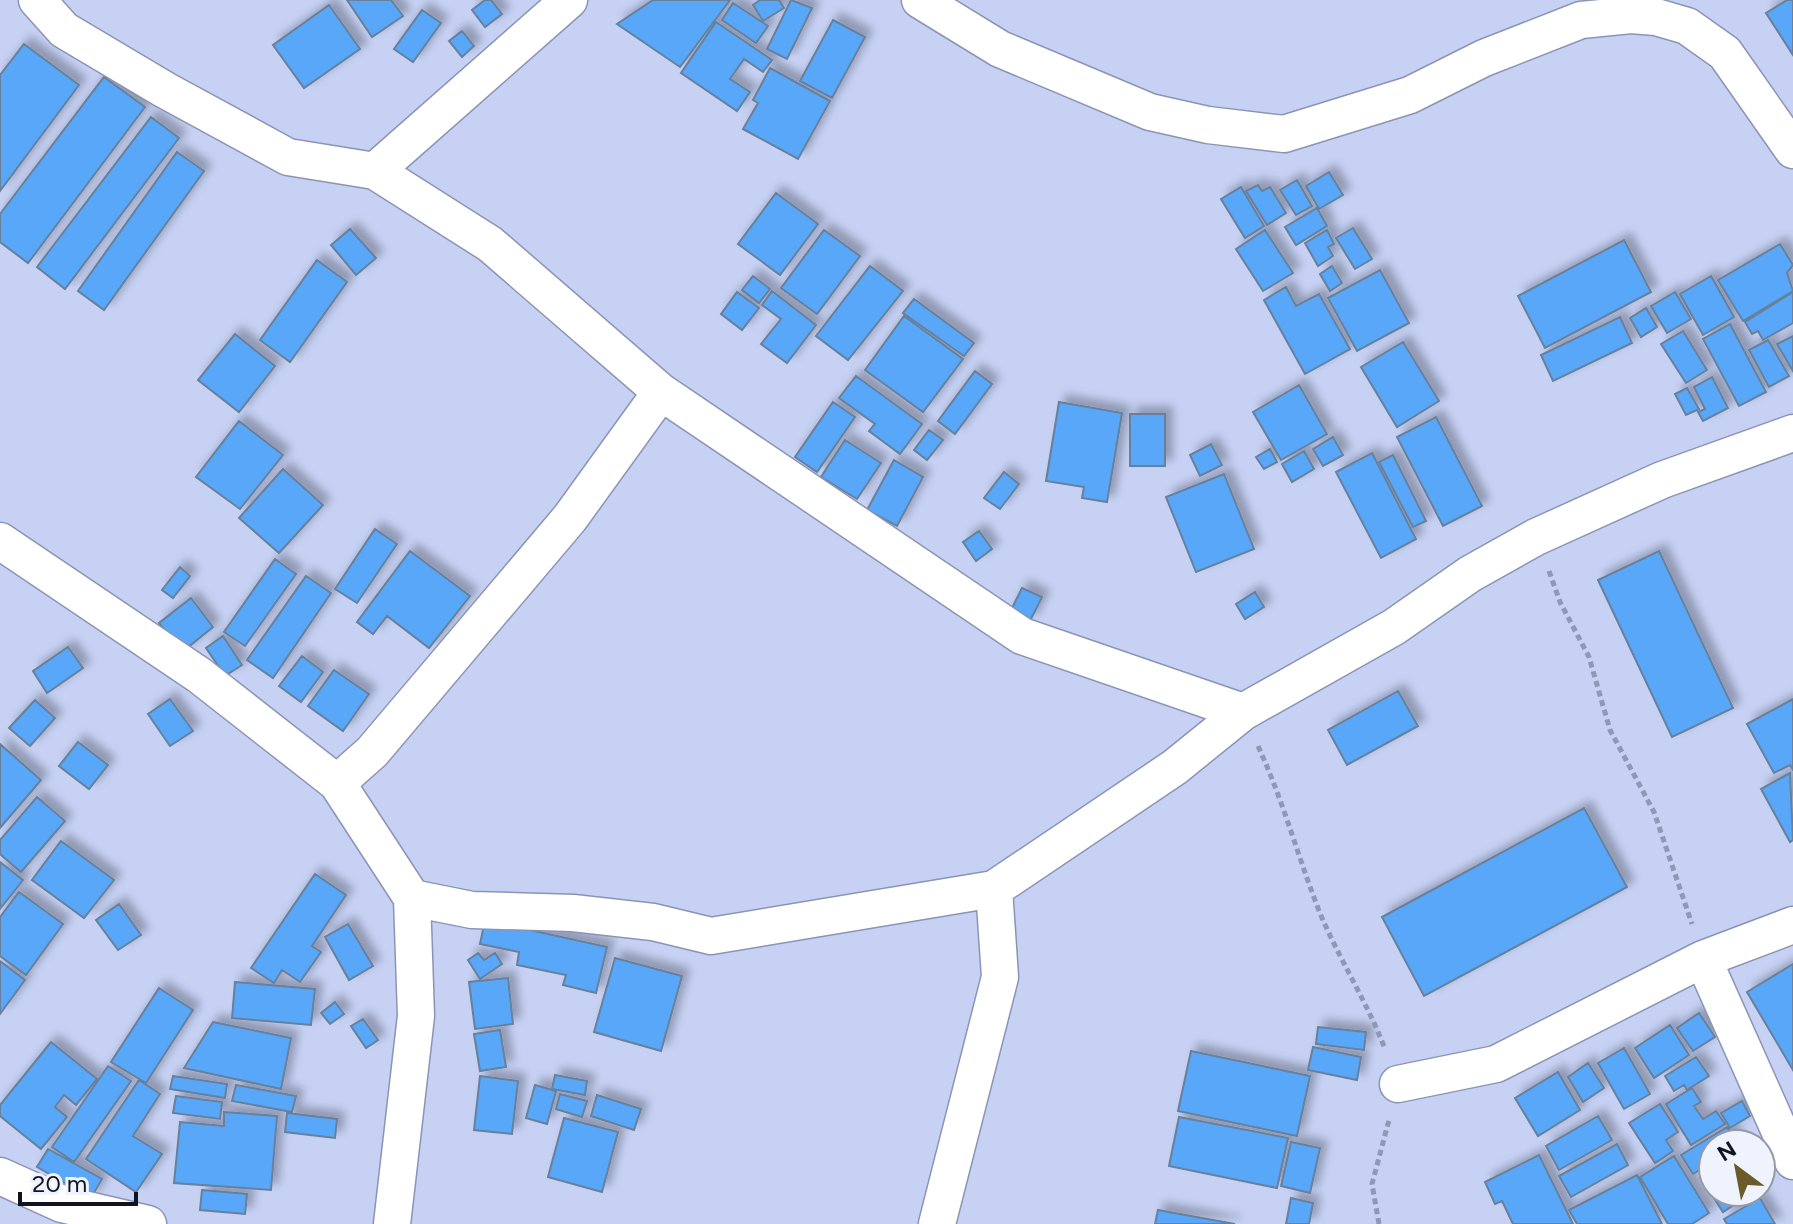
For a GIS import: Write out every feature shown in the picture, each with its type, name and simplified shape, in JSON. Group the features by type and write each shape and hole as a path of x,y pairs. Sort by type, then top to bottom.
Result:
{"street":[{"path":"37,0 64,30 288,157 375,171 490,244 661,392 1022,636 1243,712"},
{"path":"375,171 569,0"},
{"path":"920,0 1000,49 1150,112 1208,125 1284,134 1410,95 1484,58 1581,20 1631,15 1656,17 1687,26 1725,53 1793,150"},
{"path":"337,783 372,752 570,518 661,392"},
{"path":"412,898 472,910 573,913 653,922 711,936 994,889 1069,835 1175,767 1243,712 1394,627 1470,574 1536,537 1662,480 1793,433"},
{"path":"0,541 199,675 337,783 412,898 416,1016 392,1224"},
{"path":"937,1224 1000,977 994,889"},
{"path":"1398,1084 1496,1064 1703,959 1793,925"},
{"path":"1703,959 1793,1161"},
{"path":"2,1185 62,1204 148,1224"}],"path":[{"path":"1536,537 1560,602 1589,657 1610,730 1654,812 1703,959"},
{"path":"1243,712 1284,802 1317,905 1371,1012 1398,1084 1372,1184 1379,1224"}],"building":[{"path":"347,0 391,0 403,16 372,37"},
{"path":"485,0 491,0 502,14 485,27 472,10"},
{"path":"653,0 730,0 680,67 617,24"},
{"path":"760,0 779,0 784,8 763,21 753,5"},
{"path":"791,0 812,8 787,59 767,49"},
{"path":"1787,0 1793,0 1793,55 1766,13"},
{"path":"733,3 768,26 756,43 722,20"},
{"path":"329,5 360,49 304,88 273,45"},
{"path":"422,10 441,23 413,62 394,49"},
{"path":"833,20 865,37 832,98 800,81"},
{"path":"716,22 772,60 763,72 744,59 730,79 750,92 737,111 681,73"},
{"path":"462,31 474,46 462,57 449,41"},
{"path":"24,44 79,85 0,191 0,75"},
{"path":"770,68 830,101 798,159 743,129 758,103 753,100"},
{"path":"104,77 145,107 28,263 0,242 0,214"},
{"path":"151,117 179,138 65,289 37,267"},
{"path":"177,152 204,171 104,310 78,291"},
{"path":"1329,172 1343,195 1319,209 1306,186"},
{"path":"1297,180 1312,206 1296,215 1280,190"},
{"path":"1258,185 1262,191 1270,187 1286,213 1267,225 1246,191"},
{"path":"1241,187 1264,226 1245,238 1221,199"},
{"path":"776,193 818,224 780,275 738,244"},
{"path":"1317,208 1327,226 1296,245 1285,227"},
{"path":"1353,228 1372,259 1355,269 1336,238"},
{"path":"350,229 376,258 356,275 331,245"},
{"path":"824,230 860,256 817,314 781,288"},
{"path":"1265,230 1293,273 1263,291 1236,249"},
{"path":"1327,230 1334,244 1328,247 1333,256 1318,266 1305,243"},
{"path":"1624,240 1651,292 1545,348 1518,296"},
{"path":"1780,244 1793,265 1787,273 1793,291 1743,321 1718,280"},
{"path":"317,260 347,282 290,362 260,340"},
{"path":"870,266 903,291 848,360 816,336"},
{"path":"1332,266 1342,283 1330,291 1320,274"},
{"path":"1380,270 1409,323 1357,351 1328,298"},
{"path":"753,276 770,289 759,303 742,290"},
{"path":"1711,276 1734,317 1703,335 1680,294"},
{"path":"1286,287 1296,306 1319,294 1350,349 1305,374 1264,300"},
{"path":"772,291 816,325 787,363 761,344 781,319 762,305"},
{"path":"737,292 759,308 742,330 721,314"},
{"path":"1675,292 1691,319 1667,333 1651,306"},
{"path":"1793,292 1793,323 1763,340 1758,331 1752,334 1745,322"},
{"path":"914,299 974,343 964,356 903,313"},
{"path":"1646,308 1657,327 1641,337 1630,318"},
{"path":"904,316 963,359 923,412 865,370"},
{"path":"1620,317 1632,343 1553,381 1541,355"},
{"path":"1730,324 1766,392 1739,406 1703,339"},
{"path":"1683,331 1707,370 1686,383 1661,344"},
{"path":"235,334 275,366 239,412 198,380"},
{"path":"1793,336 1793,371 1777,344"},
{"path":"1768,340 1789,376 1769,387 1749,350"},
{"path":"1403,342 1439,401 1397,427 1361,367"},
{"path":"975,371 992,384 955,434 938,421"},
{"path":"856,376 922,424 900,454 869,431 875,424 839,398"},
{"path":"1712,377 1728,408 1703,421 1698,412 1705,409 1694,387"},
{"path":"1299,385 1327,434 1281,460 1253,412"},
{"path":"1687,388 1699,409 1686,415 1675,394"},
{"path":"833,402 855,417 817,472 795,457"},
{"path":"1059,402 1122,413 1107,502 1082,498 1084,487 1046,481"},
{"path":"1130,414 1165,414 1165,466 1130,466"},
{"path":"1436,417 1482,506 1443,526 1397,437"},
{"path":"239,421 283,455 240,509 196,477"},
{"path":"929,430 943,440 927,460 914,450"},
{"path":"1333,437 1343,455 1323,466 1313,449"},
{"path":"845,440 881,463 857,499 821,477"},
{"path":"1211,444 1222,465 1200,476 1190,455"},
{"path":"1270,449 1277,462 1264,469 1256,457"},
{"path":"1304,451 1314,469 1292,482 1282,464"},
{"path":"1372,453 1416,539 1381,558 1336,472"},
{"path":"1393,455 1426,521 1413,527 1379,462"},
{"path":"894,460 923,477 897,526 867,510"},
{"path":"283,469 323,505 279,553 239,518"},
{"path":"1004,472 1019,484 1000,509 984,498"},
{"path":"1224,474 1254,549 1196,572 1166,497"},
{"path":"375,529 397,544 357,603 335,589"},
{"path":"979,531 992,549 976,561 963,542"},
{"path":"410,551 470,596 429,648 387,616 373,634 357,622"},
{"path":"1659,551 1733,708 1672,737 1598,580"},
{"path":"275,559 296,574 245,646 224,632"},
{"path":"180,567 190,576 173,598 162,590"},
{"path":"306,576 331,593 273,678 247,660"},
{"path":"1022,588 1042,597 1030,621 1010,612"},
{"path":"1255,592 1264,607 1245,619 1236,604"},
{"path":"191,598 213,627 182,652 159,623"},
{"path":"223,636 242,665 225,676 206,648"},
{"path":"68,647 83,668 47,693 33,671"},
{"path":"302,656 323,672 301,702 279,686"},
{"path":"334,670 369,694 343,731 308,706"},
{"path":"1398,691 1418,726 1347,765 1328,730"},
{"path":"170,699 193,731 170,746 148,714"},
{"path":"1793,699 1793,770 1790,765 1774,773 1747,724"},
{"path":"35,700 55,718 30,746 9,728"},
{"path":"78,742 108,765 89,789 59,766"},
{"path":"0,744 41,780 0,828"},
{"path":"1790,773 1793,840 1790,842 1761,789"},
{"path":"37,797 65,821 21,872 0,854 0,840"},
{"path":"1584,808 1627,887 1424,996 1382,917"},
{"path":"61,841 114,880 84,918 32,880"},
{"path":"0,862 23,880 0,909"},
{"path":"315,874 346,895 312,946 321,952 300,982 282,970 274,983 251,968"},
{"path":"19,892 63,924 26,975 0,956 0,917"},
{"path":"119,904 141,935 118,950 96,920"},
{"path":"485,920 607,947 596,993 563,985 566,975 517,965 519,952 480,944"},
{"path":"348,924 373,966 349,980 325,937"},
{"path":"478,953 484,960 495,953 502,964 480,979 468,960"},
{"path":"615,958 682,976 661,1051 594,1032"},
{"path":"0,961 25,980 0,1014"},
{"path":"1793,964 1793,1070 1747,992"},
{"path":"508,978 513,1024 475,1029 469,982"},
{"path":"235,982 315,989 311,1025 232,1018"},
{"path":"159,988 193,1010 146,1083 111,1062"},
{"path":"335,1002 344,1014 330,1024 321,1013"},
{"path":"1699,1013 1715,1037 1693,1051 1677,1028"},
{"path":"363,1019 378,1040 366,1048 351,1026"},
{"path":"213,1022 291,1038 281,1089 184,1068"},
{"path":"1670,1025 1689,1055 1654,1078 1635,1048"},
{"path":"1318,1027 1366,1032 1364,1050 1316,1044"},
{"path":"500,1030 506,1067 480,1071 474,1034"},
{"path":"51,1042 97,1079 76,1105 64,1095 55,1107 67,1117 41,1149 0,1116 0,1105"},
{"path":"1313,1047 1361,1057 1357,1080 1308,1070"},
{"path":"1624,1048 1650,1094 1624,1109 1598,1063"},
{"path":"1191,1051 1310,1076 1297,1136 1178,1111"},
{"path":"1696,1057 1709,1076 1687,1090 1684,1085 1674,1091 1665,1076"},
{"path":"1588,1063 1604,1088 1583,1102 1568,1077"},
{"path":"108,1066 131,1081 74,1162 52,1147"},
{"path":"1558,1072 1580,1110 1538,1136 1515,1098"},
{"path":"555,1075 587,1081 585,1095 552,1089"},
{"path":"173,1076 227,1084 225,1098 170,1089"},
{"path":"480,1076 518,1081 512,1134 474,1130"},
{"path":"139,1080 160,1094 133,1136 162,1154 136,1192 86,1159"},
{"path":"236,1085 296,1096 292,1112 232,1101"},
{"path":"535,1085 556,1091 547,1124 526,1118"},
{"path":"1692,1088 1701,1102 1694,1106 1703,1119 1716,1111 1725,1124 1719,1128 1697,1128 1697,1141 1691,1145 1666,1104"},
{"path":"560,1094 587,1101 582,1117 556,1109"},
{"path":"597,1095 641,1109 634,1130 591,1116"},
{"path":"176,1096 222,1102 220,1119 173,1113"},
{"path":"1742,1101 1750,1116 1730,1128 1721,1113"},
{"path":"1660,1104 1678,1132 1666,1140 1673,1151 1655,1163 1629,1123"},
{"path":"224,1112 277,1116 271,1190 174,1183 180,1122 224,1126"},
{"path":"287,1113 337,1119 335,1138 285,1132"},
{"path":"1598,1116 1612,1140 1559,1170 1546,1146"},
{"path":"1179,1117 1288,1138 1277,1188 1169,1166"},
{"path":"564,1118 618,1132 602,1192 548,1177"},
{"path":"1291,1142 1320,1148 1310,1193 1281,1186"},
{"path":"1617,1144 1628,1165 1571,1197 1559,1176"},
{"path":"1697,1145 1697,1172 1693,1174 1681,1155"},
{"path":"48,1149 102,1179 91,1198 37,1167"},
{"path":"1539,1155 1573,1224 1513,1224 1502,1201 1495,1204 1485,1182"},
{"path":"1674,1156 1697,1193 1697,1208 1706,1208 1709,1213 1692,1224 1668,1224 1640,1177"},
{"path":"1637,1175 1662,1224 1577,1224 1569,1210"},
{"path":"202,1190 247,1194 245,1214 200,1210"},
{"path":"1291,1198 1313,1203 1309,1224 1286,1224"},
{"path":"1743,1208 1766,1208 1775,1224 1727,1224 1724,1219"},
{"path":"1158,1210 1235,1224 1155,1224"}]}
